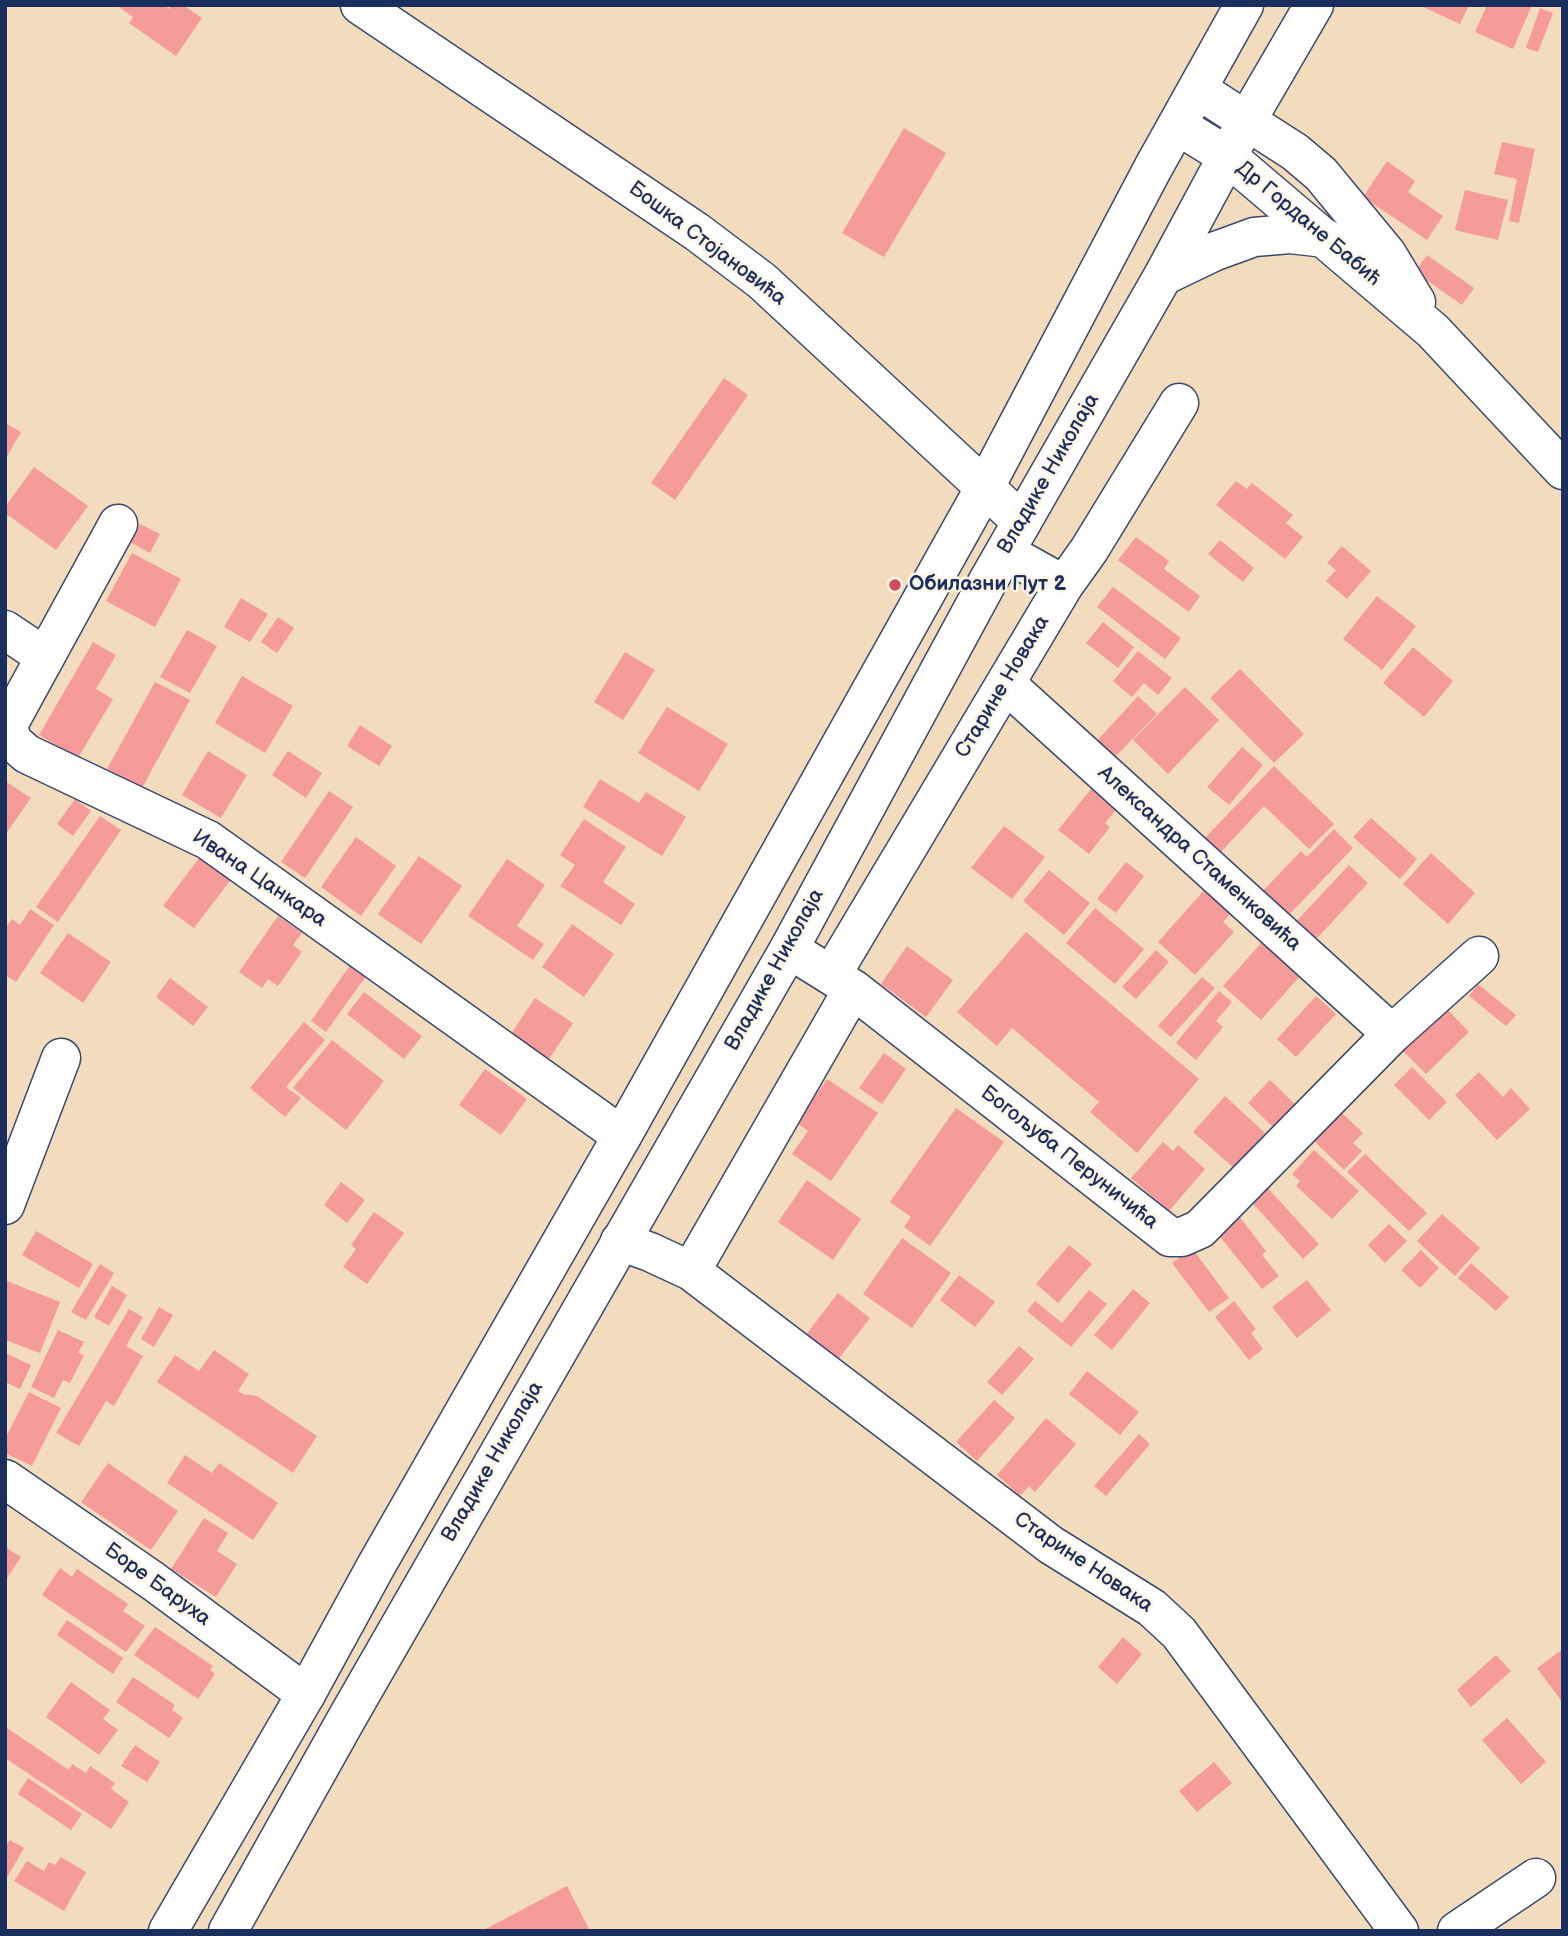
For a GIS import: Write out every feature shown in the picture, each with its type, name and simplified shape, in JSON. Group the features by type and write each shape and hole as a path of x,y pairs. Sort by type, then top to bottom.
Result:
{"street":[{"name":"Бошка Стојановића","path":"360,5 697,232 762,281 985,487 1013,537 1064,585"},
{"path":"168,1931 306,1694 376,1566 622,1136 985,487 1177,125 1244,5"},
{"name":"Владике Николаја","path":"228,1931 789,949 1013,537 1314,5"},
{"name":"Др Гордане Бабић","path":"1197,89 1295,152 1321,174 1387,254 1433,331"},
{"name":"Др Гордане Бабић","path":"1177,125 1227,156 1433,331 1563,470"},
{"path":"1163,276 1213,252 1254,237 1290,234 1325,238"},
{"name":"Старине Новака","path":"691,1271 843,981 1006,684 1064,585 1179,403"},
{"name":"Ивана Цанкара","path":"118,524 8,725 12,741 27,754 208,840 622,1136"},
{"path":"5,629 44,656"},
{"name":"Александра Стаменковића","path":"1006,684 1392,1034"},
{"name":"Богољуба Перуничића","path":"789,949 843,981 1170,1237 1182,1237 1200,1229 1392,1034"},
{"path":"1392,1034 1479,956"},
{"path":"5,1205 61,1058"},
{"name":"Старине Новака","path":"620,1241 691,1271 1051,1545 1152,1608 1179,1633 1399,1931"},
{"name":"Боре Баруха","path":"5,1479 153,1581 306,1694"},
{"path":"1457,1931 1536,1878"}],"building":[{"path":"116,5 164,5 169,9 171,5 183,5 202,18 176,56 129,23 133,17"},
{"path":"1419,5 1469,5 1460,24"},
{"path":"1487,5 1532,5 1513,49 1475,32"},
{"path":"1540,8 1553,13 1538,52 1526,48"},
{"path":"904,128 946,153 884,257 842,233"},
{"path":"1502,142 1535,149 1519,223 1509,221 1517,179 1494,174"},
{"path":"1387,161 1415,181 1408,192 1443,216 1427,240 1363,197"},
{"path":"1465,190 1508,200 1498,240 1455,230"},
{"path":"1427,255 1474,288 1462,305 1415,272"},
{"path":"724,378 748,395 675,500 651,483"},
{"path":"5,423 21,432 5,460"},
{"path":"34,467 88,506 56,550 5,513 5,507"},
{"path":"1236,481 1247,489 1252,483 1293,515 1286,523 1303,537 1285,559 1216,505"},
{"path":"140,524 160,534 150,553 130,542"},
{"path":"1136,537 1169,561 1164,569 1200,596 1189,612 1118,560"},
{"path":"1220,540 1254,568 1243,582 1208,554"},
{"path":"1342,546 1371,571 1347,599 1326,581 1336,570 1327,563"},
{"path":"132,553 181,579 155,627 106,601"},
{"path":"1113,587 1181,638 1165,659 1097,607"},
{"path":"1377,596 1416,626 1382,670 1343,639"},
{"path":"241,598 268,614 250,642 224,627"},
{"path":"278,617 294,628 277,653 261,642"},
{"path":"1103,622 1134,647 1118,668 1086,643"},
{"path":"187,630 217,646 190,693 160,677"},
{"path":"93,642 116,655 96,689 113,699 78,758 39,735"},
{"path":"1413,647 1453,681 1424,717 1383,683"},
{"path":"1138,651 1172,678 1158,695 1144,683 1132,697 1113,681"},
{"path":"625,652 655,670 623,720 594,702"},
{"path":"1240,669 1304,734 1274,763 1210,698"},
{"path":"242,676 293,706 265,753 215,723"},
{"path":"155,682 190,700 142,788 107,769"},
{"path":"1185,687 1219,720 1168,774 1133,740"},
{"path":"1138,696 1157,714 1114,758 1096,742"},
{"path":"667,707 728,744 699,791 638,753"},
{"path":"360,725 392,746 379,766 347,746"},
{"path":"1242,747 1263,765 1229,805 1207,787"},
{"path":"208,751 247,775 221,818 182,795"},
{"path":"288,751 322,773 306,798 272,775"},
{"path":"1274,766 1334,824 1309,849 1264,806 1219,854 1203,840"},
{"path":"600,779 639,803 646,792 686,817 662,856 583,807"},
{"path":"5,781 31,798 5,835"},
{"path":"1095,784 1120,805 1105,823 1110,827 1089,854 1058,830"},
{"path":"329,791 353,807 305,878 281,862"},
{"path":"75,799 91,811 73,836 57,824"},
{"path":"100,816 121,830 58,922 36,907"},
{"path":"1371,818 1417,859 1400,879 1353,837"},
{"path":"584,819 626,847 603,882 635,904 621,925 560,886 575,865 560,855"},
{"path":"1004,826 1045,857 1012,899 971,868"},
{"path":"1334,829 1353,848 1285,919 1259,895 1301,851 1307,857"},
{"path":"356,837 396,866 361,916 321,887"},
{"path":"1431,853 1475,893 1448,924 1403,884"},
{"path":"202,854 233,877 194,928 163,906"},
{"path":"419,856 462,886 421,944 378,914"},
{"path":"507,859 545,885 517,926 544,944 533,960 468,916"},
{"path":"1126,862 1144,876 1116,913 1097,899"},
{"path":"1349,865 1368,883 1310,946 1291,927"},
{"path":"1049,870 1090,903 1064,935 1023,901"},
{"path":"1207,887 1233,911 1223,922 1234,932 1195,975 1158,942"},
{"path":"1095,908 1144,949 1115,984 1066,943"},
{"path":"30,909 54,925 16,982 5,975 5,929 12,919 20,925"},
{"path":"278,916 302,933 293,945 302,952 278,986 268,979 262,988 239,972"},
{"path":"572,924 614,954 584,997 542,967"},
{"path":"1026,932 1199,1079 1137,1153 1090,1112 1099,1102 1012,1028 997,1046 957,1012"},
{"path":"68,933 111,962 83,1003 40,973"},
{"path":"1262,942 1300,976 1261,1020 1223,986"},
{"path":"907,946 953,980 926,1017 881,984"},
{"path":"1156,950 1169,962 1136,999 1122,987"},
{"path":"353,961 369,972 326,1032 311,1021"},
{"path":"1202,977 1215,988 1171,1037 1158,1026"},
{"path":"170,978 208,1007 193,1026 156,997"},
{"path":"1478,984 1516,1015 1506,1026 1469,996"},
{"path":"1219,991 1232,1002 1216,1021 1223,1027 1196,1060 1176,1043"},
{"path":"364,992 422,1036 404,1059 347,1014"},
{"path":"1316,996 1336,1014 1296,1057 1277,1039"},
{"path":"535,998 573,1023 547,1062 509,1037"},
{"path":"1447,1009 1469,1032 1426,1074 1403,1051"},
{"path":"304,1022 325,1040 286,1087 301,1098 285,1117 250,1088"},
{"path":"332,1040 384,1081 346,1130 293,1088"},
{"path":"884,1053 906,1069 882,1104 859,1088"},
{"path":"1412,1067 1447,1102 1429,1120 1394,1085"},
{"path":"485,1069 527,1099 501,1135 459,1105"},
{"path":"1479,1072 1503,1097 1511,1088 1530,1109 1497,1140 1455,1095"},
{"path":"827,1079 878,1113 831,1181 792,1154 808,1131 797,1123"},
{"path":"1270,1080 1298,1107 1276,1130 1248,1103"},
{"path":"1225,1096 1265,1133 1234,1168 1193,1132"},
{"path":"956,1108 1004,1142 930,1246 904,1227 911,1217 890,1202"},
{"path":"1338,1109 1363,1133 1353,1143 1362,1151 1344,1170 1310,1137"},
{"path":"1163,1142 1173,1151 1178,1145 1205,1169 1169,1211 1131,1178"},
{"path":"1314,1150 1359,1191 1332,1219 1296,1186 1300,1181 1292,1174"},
{"path":"1365,1154 1427,1213 1409,1231 1347,1172"},
{"path":"807,1180 861,1219 833,1260 778,1222"},
{"path":"341,1182 365,1200 347,1223 324,1205"},
{"path":"1264,1184 1319,1244 1303,1259 1248,1198"},
{"path":"374,1212 404,1233 367,1284 343,1267 356,1249 351,1245"},
{"path":"1442,1214 1480,1248 1455,1276 1417,1241"},
{"path":"1238,1215 1266,1251 1262,1255 1279,1276 1262,1289 1217,1233"},
{"path":"1389,1224 1407,1241 1385,1263 1368,1245"},
{"path":"36,1231 93,1264 79,1288 22,1255"},
{"path":"902,1238 951,1273 912,1328 863,1294"},
{"path":"1069,1245 1092,1264 1058,1303 1036,1284"},
{"path":"1192,1248 1229,1298 1209,1312 1172,1263"},
{"path":"1421,1250 1439,1268 1420,1288 1401,1270"},
{"path":"1471,1263 1509,1297 1496,1311 1458,1278"},
{"path":"100,1264 114,1273 86,1320 71,1312"},
{"path":"959,1275 995,1302 975,1327 940,1300"},
{"path":"1307,1280 1331,1310 1297,1338 1272,1307"},
{"path":"7,1281 60,1302 40,1353 5,1340"},
{"path":"112,1286 127,1295 109,1326 94,1317"},
{"path":"1133,1289 1150,1303 1112,1350 1094,1335"},
{"path":"1089,1290 1107,1304 1071,1347 1027,1311 1035,1301 1062,1323"},
{"path":"838,1293 870,1318 837,1361 805,1336"},
{"path":"1234,1301 1256,1329 1251,1333 1263,1349 1249,1360 1215,1317"},
{"path":"159,1307 173,1315 154,1347 141,1339"},
{"path":"129,1309 143,1317 126,1346 143,1356 114,1406 106,1401 79,1446 56,1433"},
{"path":"58,1330 84,1342 78,1353 84,1355 70,1383 63,1380 54,1398 31,1387"},
{"path":"1019,1346 1034,1359 1002,1395 987,1382"},
{"path":"214,1350 249,1374 238,1391 257,1396 317,1436 293,1473 157,1382 175,1355 199,1371"},
{"path":"5,1353 31,1365 20,1389 5,1382"},
{"path":"1087,1371 1139,1412 1120,1435 1069,1394"},
{"path":"29,1392 61,1408 32,1466 5,1453 5,1439"},
{"path":"994,1400 1015,1418 977,1461 956,1442"},
{"path":"1046,1418 1076,1444 1035,1492 1029,1486 1020,1496 997,1475"},
{"path":"1139,1434 1150,1444 1106,1496 1094,1486"},
{"path":"185,1455 212,1473 219,1463 278,1503 253,1540 167,1483"},
{"path":"108,1463 178,1511 151,1550 81,1502"},
{"path":"204,1518 228,1533 217,1551 237,1564 216,1597 171,1569"},
{"path":"5,1547 21,1557 5,1581"},
{"path":"60,1568 72,1577 77,1569 128,1604 123,1611 145,1626 126,1652 42,1595"},
{"path":"67,1620 123,1658 113,1674 57,1635"},
{"path":"155,1627 213,1666 210,1670 215,1674 198,1699 134,1655"},
{"path":"1123,1637 1142,1654 1117,1684 1098,1667"},
{"path":"1563,1649 1563,1703 1537,1668"},
{"path":"1496,1655 1511,1671 1471,1707 1457,1690"},
{"path":"133,1677 175,1705 172,1710 183,1718 169,1738 116,1702"},
{"path":"71,1682 110,1710 103,1719 118,1730 99,1755 46,1717"},
{"path":"1507,1718 1546,1762 1521,1784 1482,1740"},
{"path":"7,1728 69,1770 72,1764 86,1773 90,1766 115,1783 111,1789 129,1802 111,1829 5,1758"},
{"path":"135,1745 160,1762 147,1782 121,1766"},
{"path":"1214,1762 1232,1783 1197,1812 1179,1791"},
{"path":"28,1778 82,1814 71,1830 18,1794"},
{"path":"10,1840 24,1848 8,1876 5,1874 5,1847"},
{"path":"61,1857 86,1872 64,1911 14,1881 27,1861 44,1871 49,1862 55,1865"},
{"path":"567,1886 590,1931 482,1931"}],"place":[{"name":"Обилазни Пут 2","path":"895,585"}]}
